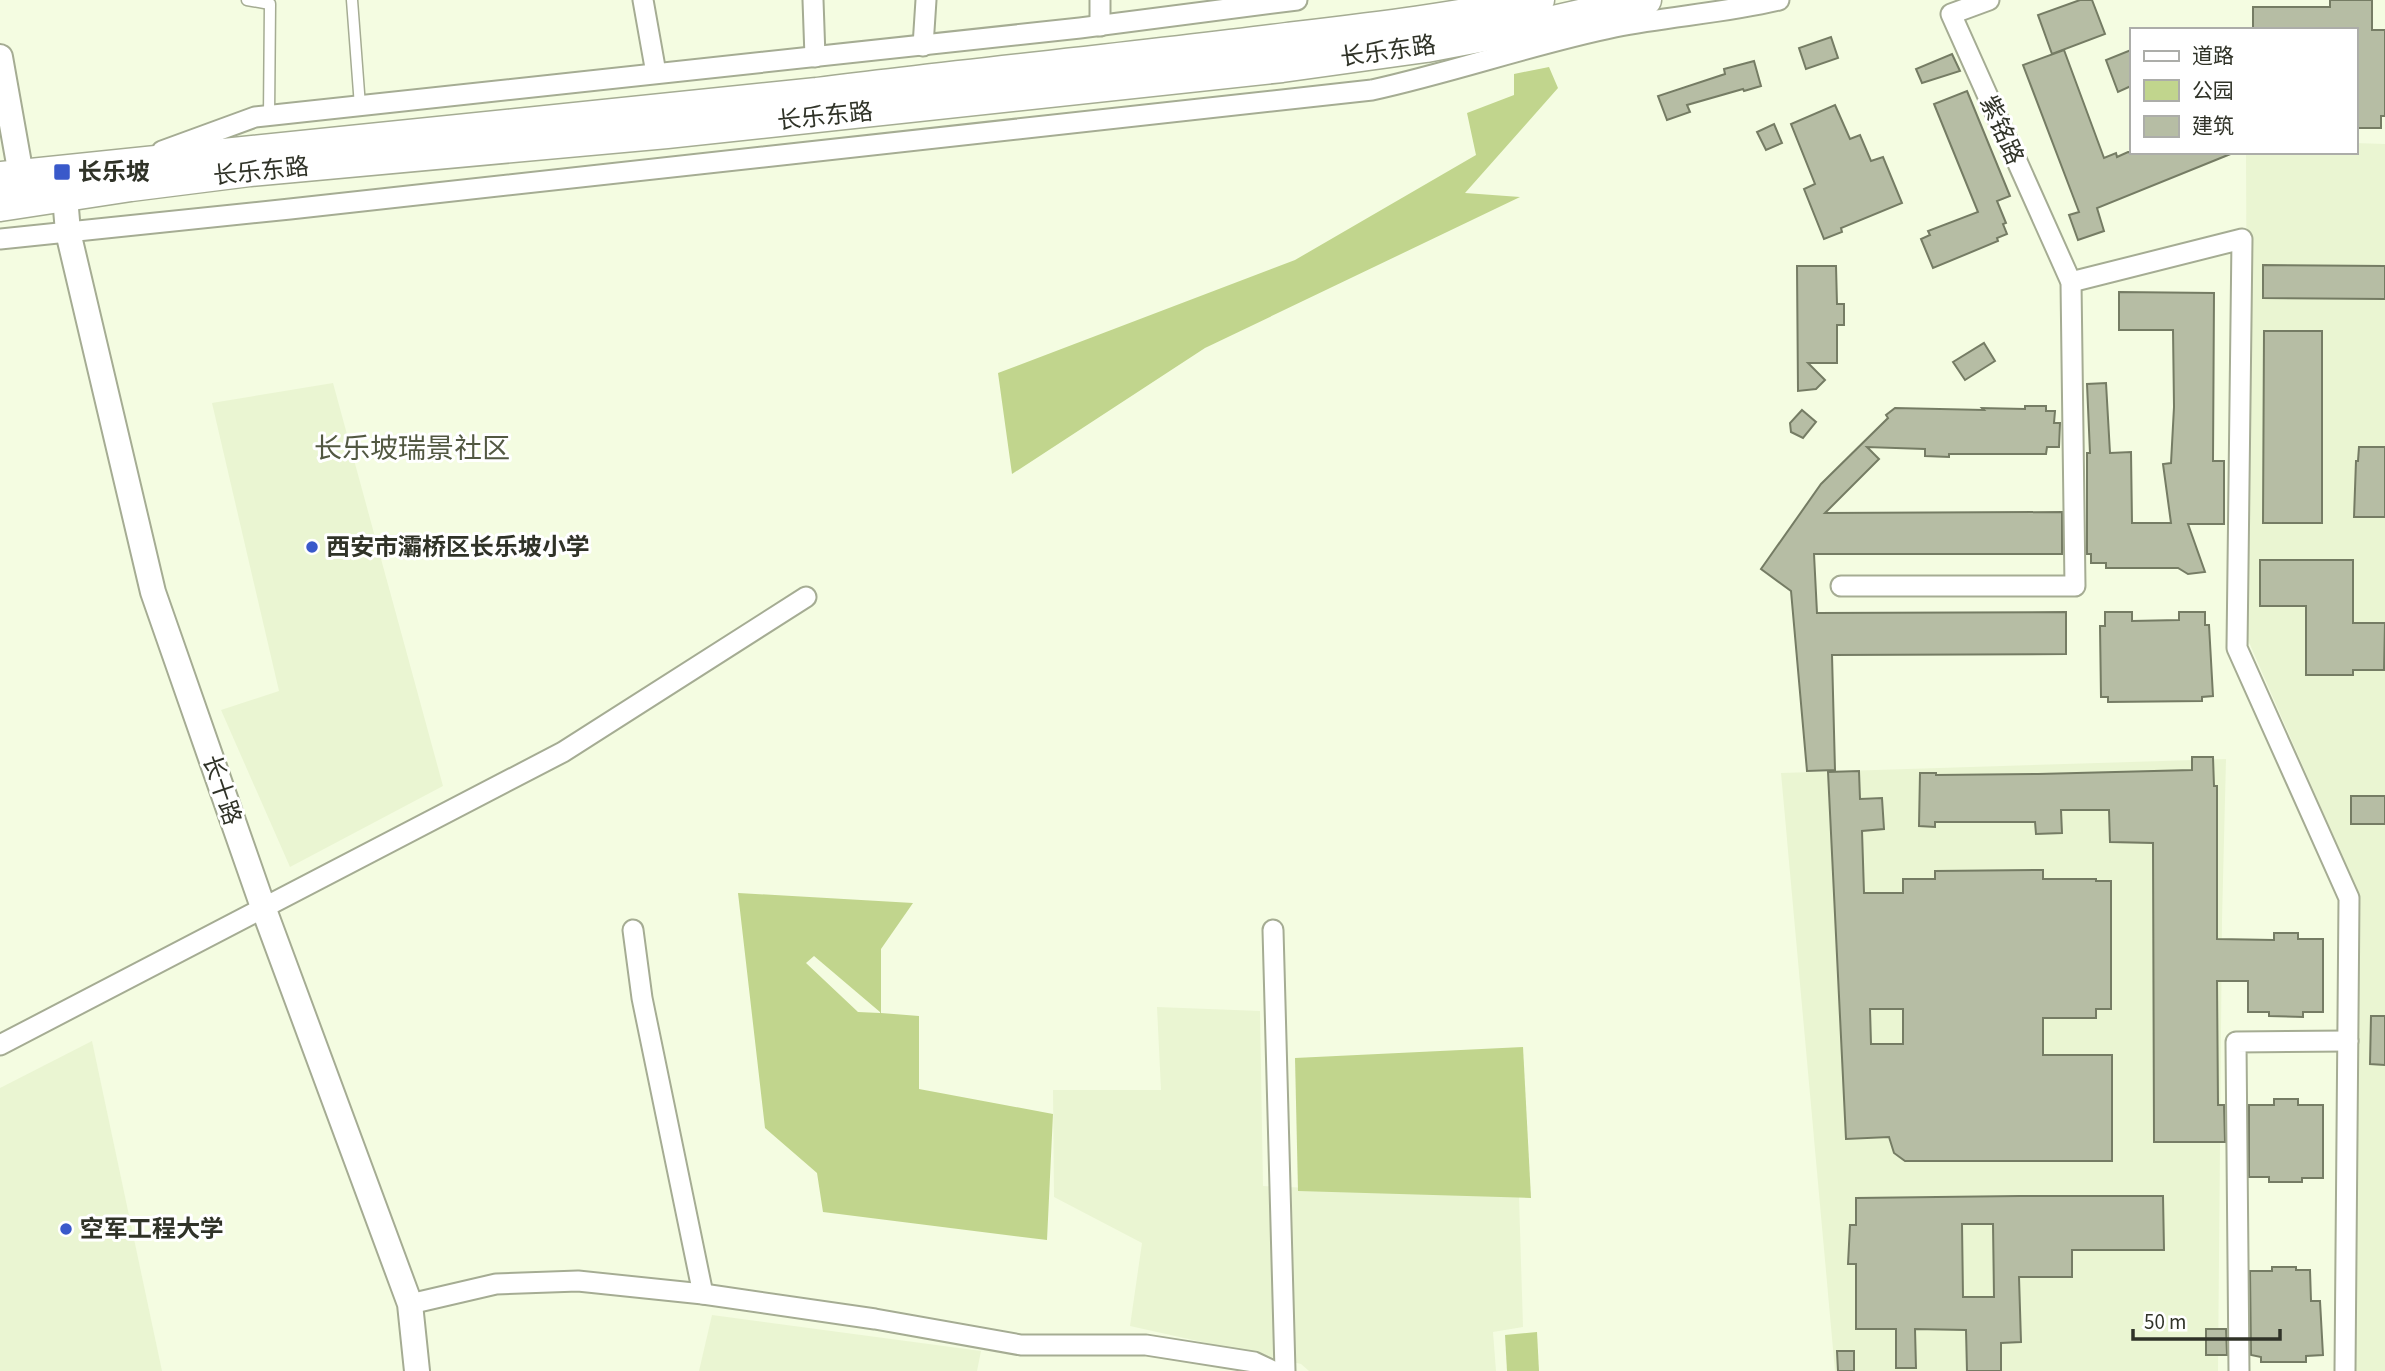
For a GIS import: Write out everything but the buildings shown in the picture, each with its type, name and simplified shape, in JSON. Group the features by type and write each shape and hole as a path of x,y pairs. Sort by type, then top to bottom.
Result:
{"main road":[{"name":"长乐东路","path":"10,176 1098,62 1416,21 1539,0"},
{"name":"长乐东路","path":"0,206 250,171 667,133 1282,66 1426,47 1646,0"}],"street":[{"path":"643,0 656,73"},
{"path":"813,0 816,57"},
{"path":"923,46 926,0"},
{"path":"1100,0 1100,26"},
{"path":"131,162 255,117 923,46 1297,0"},
{"path":"0,239 1372,90 1426,78 1512,51 1591,33 1657,19 1752,7 1779,0"},
{"name":"紫铭路","path":"1989,0 1951,15 2071,282"},
{"path":"0,57 10,176"},
{"name":"长十路","path":"65,197 68,232 153,592 263,907 410,1304 417,1371"},
{"path":"1842,586 2076,586 2071,282 2242,239 2237,648 2349,898 2344,1371"},
{"path":"0,1045 563,752 806,597"},
{"path":"633,930 642,998 703,1294"},
{"path":"1273,930 1285,1371"},
{"path":"2239,1371 2236,1042 2347,1041"},
{"path":"410,1304 496,1284 578,1281 703,1294 875,1318 1021,1345 1146,1345 1254,1362 1273,1371"}],"lane":[{"path":"247,0 270,4 269,116"},
{"path":"352,0 360,106"}],"shaded area":[{"path":"2357,143 2385,144 2385,1371 2344,1371 2359,895 2248,640 2246,154 2357,154"},
{"name":"西安市灞桥区长乐坡小学","path":"333,383 443,786 290,867 221,710 279,691 212,403"},
{"path":"2226,759 2218,1371 1835,1371 1781,773"},
{"path":"1157,1007 1260,1011 1263,1186 1519,1197 1523,1327 1493,1332 1496,1371 1309,1371 1301,1364 1130,1326 1142,1243 1054,1197 1053,1090 1161,1090"},
{"name":"空军工程大学","path":"92,1041 162,1371 0,1371 0,1088"},
{"path":"712,1315 981,1351 977,1371 699,1371"}],"green space":[{"path":"1549,67 1558,88 1465,193 1520,197 1205,348 1012,474 998,373 1295,260 1476,155 1467,113 1514,95 1514,74"},
{"path":"738,893 913,903 881,949 881,1013 919,1016 919,1089 1053,1114 1047,1240 823,1212 817,1173 765,1128","holes":["814,956 880,1012 858,1012 806,963"]},
{"path":"1523,1047 1531,1198 1298,1191 1295,1058"},
{"path":"1537,1332 1539,1371 1507,1371 1505,1335"}],"place":[{"name":"长乐坡","path":"62,172"},
{"name":"西安市灞桥区长乐坡小学","path":"312,547"},
{"name":"空军工程大学","path":"66,1229"}],"district":[{"name":"长乐坡瑞景社区","path":"412,448"}]}
